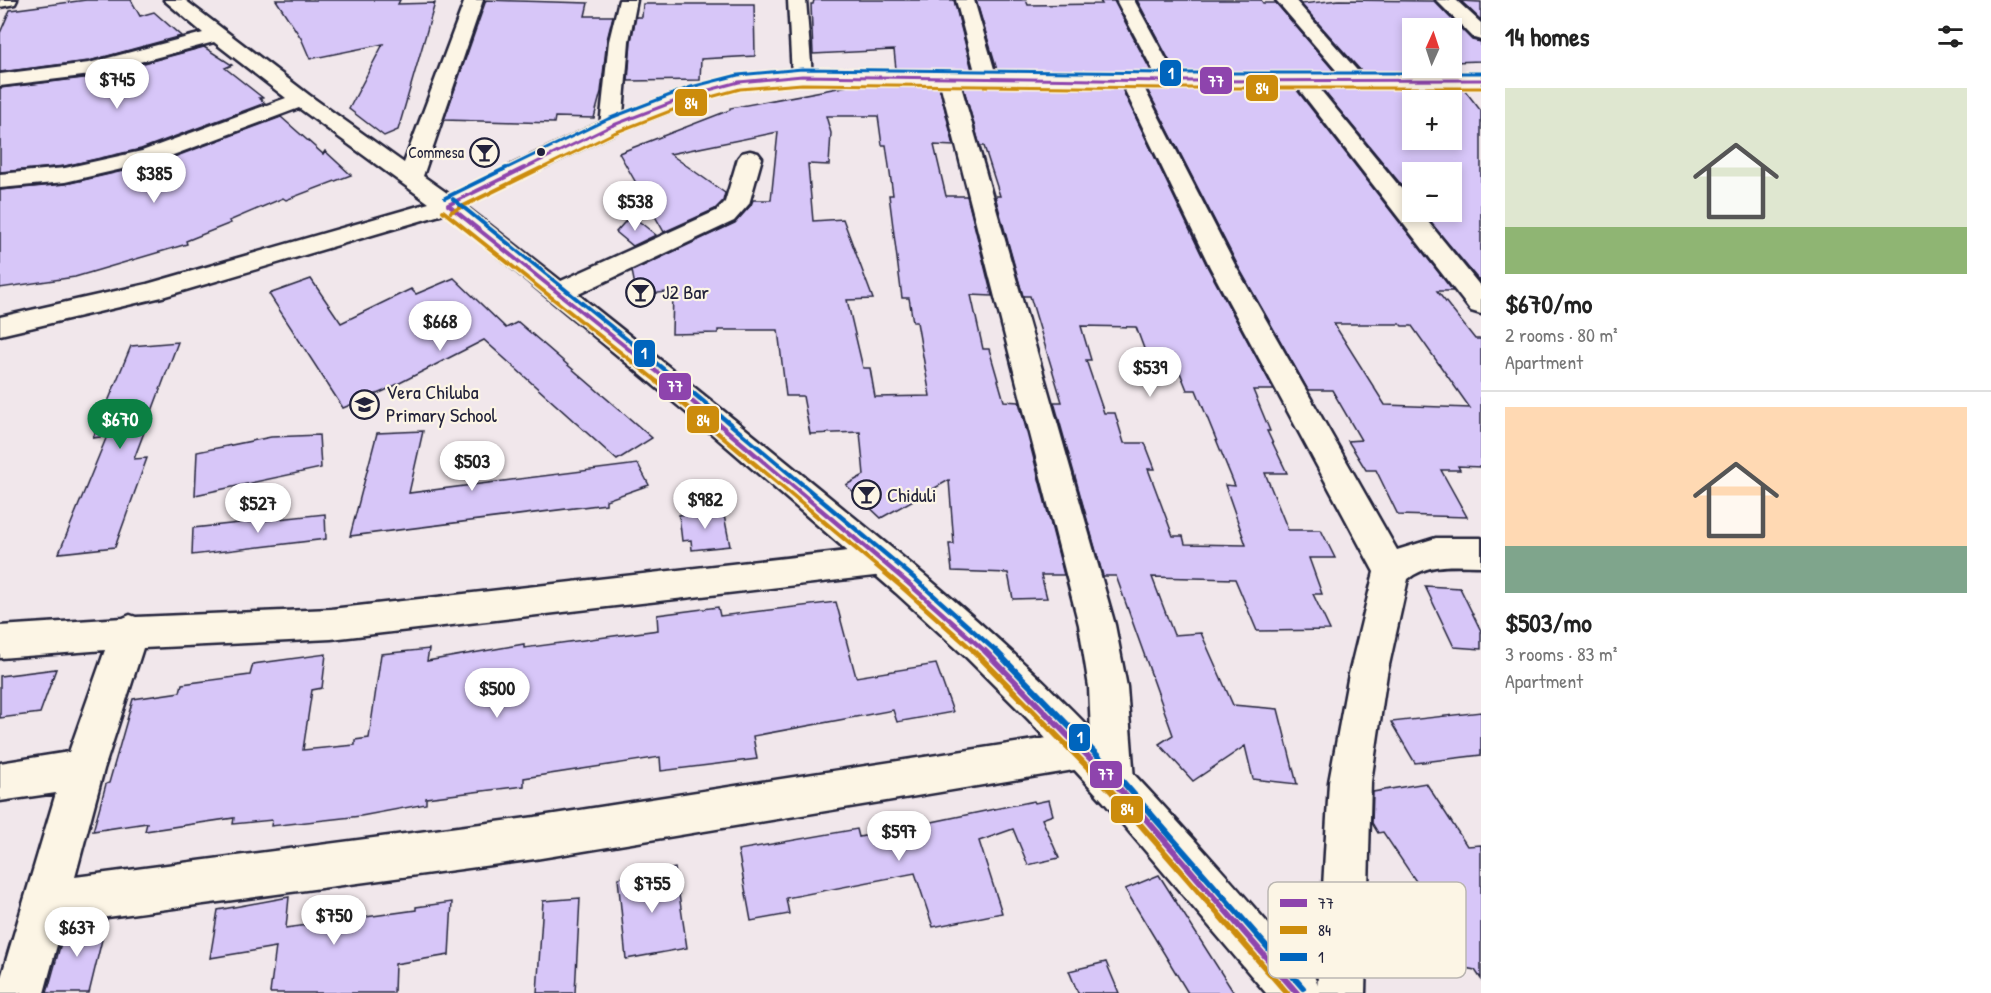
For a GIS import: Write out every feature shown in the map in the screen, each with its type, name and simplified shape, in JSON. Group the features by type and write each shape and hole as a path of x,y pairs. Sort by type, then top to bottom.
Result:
{"street":[{"path":"0,1 8,0"},
{"path":"173,0 216,36 410,180 448,205 560,292 883,561 1002,667 1100,765 1202,879 1268,958"},
{"path":"410,180 474,0"},
{"path":"611,126 619,40 628,0"},
{"path":"797,0 802,76"},
{"path":"965,0 987,79"},
{"path":"1125,0 1168,81"},
{"path":"1285,0 1355,80"},
{"path":"1445,0 1481,34"},
{"path":"0,80 62,75 216,36"},
{"path":"0,326 152,291 448,205 611,126 715,87 739,82 802,76 1168,81 1481,80"},
{"path":"949,79 1097,625 1108,687 1100,765"},
{"path":"1130,80 1223,267 1392,572"},
{"path":"1302,80 1481,305"},
{"path":"0,181 65,175 149,156 301,100"},
{"path":"560,292 725,216 737,204 750,158"},
{"path":"1346,882 1350,782 1368,674 1392,572 1408,560 1436,552 1481,552"},
{"path":"0,642 130,631 331,624 883,561"},
{"path":"20,993 84,769 130,631"},
{"path":"46,903 1100,765"},
{"path":"0,782 84,769"},
{"path":"1284,978 1297,993"},
{"path":"1341,993 1342,978"}],"building":[{"path":"86,0 131,0 140,16 154,12 181,36 89,61 0,72 0,33 10,10"},
{"path":"276,0 400,0 398,4 435,3 398,130 384,136 349,109 383,44 310,59 301,38"},
{"path":"486,0 588,3 585,16 613,16 607,40 601,92 594,118 555,117 554,123 444,120"},
{"path":"814,0 954,0 972,70 896,69 894,50 813,54 811,4"},
{"path":"976,0 1026,0 1028,5 1102,4 1100,1 1114,1 1152,73 997,70"},
{"path":"1137,0 1261,0 1263,3 1276,3 1335,72 1176,73"},
{"path":"1339,0 1434,1 1451,18 1402,18 1402,72 1362,72 1301,4"},
{"path":"1461,1 1481,2 1481,20"},
{"path":"643,4 754,4 755,56 701,59 700,80 628,81 631,41 636,17 642,17"},
{"path":"1462,30 1472,40 1481,42 1481,61 1462,62"},
{"path":"204,47 232,65 225,68 263,98 259,98 265,103 141,149 65,166 0,172 0,88 92,77"},
{"path":"854,85 939,86 954,146 934,145 946,196 967,196 992,296 971,295 983,349 989,349 1004,401 1019,402 1064,575 1041,575 1047,598 1013,599 1008,573 952,571 949,544 954,544 949,480 881,518 846,485 864,475 860,432 810,434 803,396 786,396 778,330 718,330 718,333 672,334 673,291 637,296 632,271 735,223 753,200 771,200 778,132 670,154 725,193 723,201 715,209 664,232 619,153 730,110 730,108","holes":["826,116 878,116 882,145 886,145 893,195 889,195 902,298 909,298 913,322 917,322 930,396 875,397 870,368 863,368 847,300 873,299 843,219 813,221 808,164 829,165 831,133"]},
{"path":"963,86 1122,89 1208,268 1274,390 1253,390 1270,431 1267,431 1287,473 1265,473 1288,530 1321,530 1335,558 1309,558 1322,594 1313,594 1330,630 1257,631 1235,579 1152,577 1174,635 1201,633 1233,705 1278,709 1297,784 1253,779 1245,746 1193,781 1159,744 1173,735 1116,576 1103,576 1054,402 1062,402 1030,296 1023,296 995,196 1000,196 984,146 980,146","holes":["1081,326 1136,327 1146,354 1173,355 1187,390 1196,390 1235,486 1225,485 1246,545 1185,544 1183,536 1173,536 1148,469 1155,469 1145,443 1124,443 1115,413 1104,413 1086,360 1091,360"]},
{"path":"1463,88 1481,111 1481,283 1430,222 1462,222 1462,162 1402,162 1402,186 1322,89"},
{"path":"1147,89 1296,89 1453,291 1437,291 1475,339 1481,339 1481,467 1458,466 1460,470 1441,470 1467,517 1398,515 1376,470 1366,470 1348,441 1361,440 1332,390 1308,390 1238,266","holes":["1334,324 1412,326 1470,408 1385,405"]},
{"path":"281,117 323,154 325,151 351,175 286,200 283,198 186,241 187,244 75,277 0,288 0,190 66,184 158,163"},
{"path":"631,215 656,235 633,246 616,232"},
{"path":"454,278 506,328 518,322 652,438 617,460 484,340 384,391 343,408 269,294 311,279 341,323 411,289 416,294"},
{"path":"178,342 134,459 147,458 115,547 59,553 107,436 93,438 131,346"},
{"path":"423,431 409,493 638,464 649,485 606,500 606,504 350,536 377,433"},
{"path":"319,435 321,468 195,495 197,452 271,437"},
{"path":"723,510 730,546 692,550 691,540 682,541 679,515"},
{"path":"325,514 326,539 192,555 193,528"},
{"path":"1425,586 1460,588 1481,631 1481,649 1454,647"},
{"path":"836,602 856,677 936,664 953,712 897,722 893,710 753,736 757,759 661,771 660,757 524,778 524,786 426,798 426,804 361,816 271,826 272,820 233,824 234,818 145,831 147,823 93,831 133,699 180,692 182,684 250,675 253,664 326,654 322,688 312,690 303,750 355,745 355,740 369,738 381,654 429,649 427,661 524,644 524,648 658,630 657,615 718,607 720,616"},
{"path":"56,669 40,713 0,718 0,676"},
{"path":"1481,712 1481,755 1415,763 1391,722"},
{"path":"1426,783 1467,846 1481,845 1481,979 1475,970 1466,968 1466,882 1416,882 1383,832 1378,833 1372,823 1373,792"},
{"path":"1049,800 1053,815 1042,819 1059,858 1028,865 1013,829 979,841 1002,913 933,927 915,873 786,898 789,914 751,921 738,850 857,829 859,837 1034,801 1035,803"},
{"path":"675,868 687,948 626,959 618,878"},
{"path":"1159,875 1234,993 1188,993 1125,889"},
{"path":"289,897 286,928 416,910 416,907 452,902 449,955 395,964 394,993 270,993 276,947 210,958 218,910"},
{"path":"580,898 575,993 537,993 543,901"},
{"path":"107,919 89,993 47,993 66,925"},
{"path":"1106,962 1119,993 1078,993 1069,971"}],"transit line":[{"name":"1","path":"445,198 608,119 691,87 738,75 802,69 1168,73 1481,73"},
{"name":"77","path":"448,205 611,126 694,94 739,82 802,76 1168,81 1481,80"},
{"name":"84","path":"451,212 614,133 696,101 740,89 802,84 1168,88 1481,88"},
{"name":"1","path":"453,199 680,382 986,641 1123,782 1268,948"},
{"name":"77","path":"448,205 676,387 981,647 1118,787 1268,960"},
{"name":"84","path":"443,211 671,393 903,588 975,652 1112,792 1268,971"},
{"name":"84","path":"1274,978 1287,993"},
{"name":"77","path":"1284,978 1297,993"},
{"name":"1","path":"1294,978 1303,988"}],"place":[{"name":"Commesa","path":"485,152"},
{"name":"J2 Bar","path":"641,292"},
{"name":"Vera Chiluba Primary School","path":"365,404"},
{"name":"Chiduli","path":"866,495"}]}
